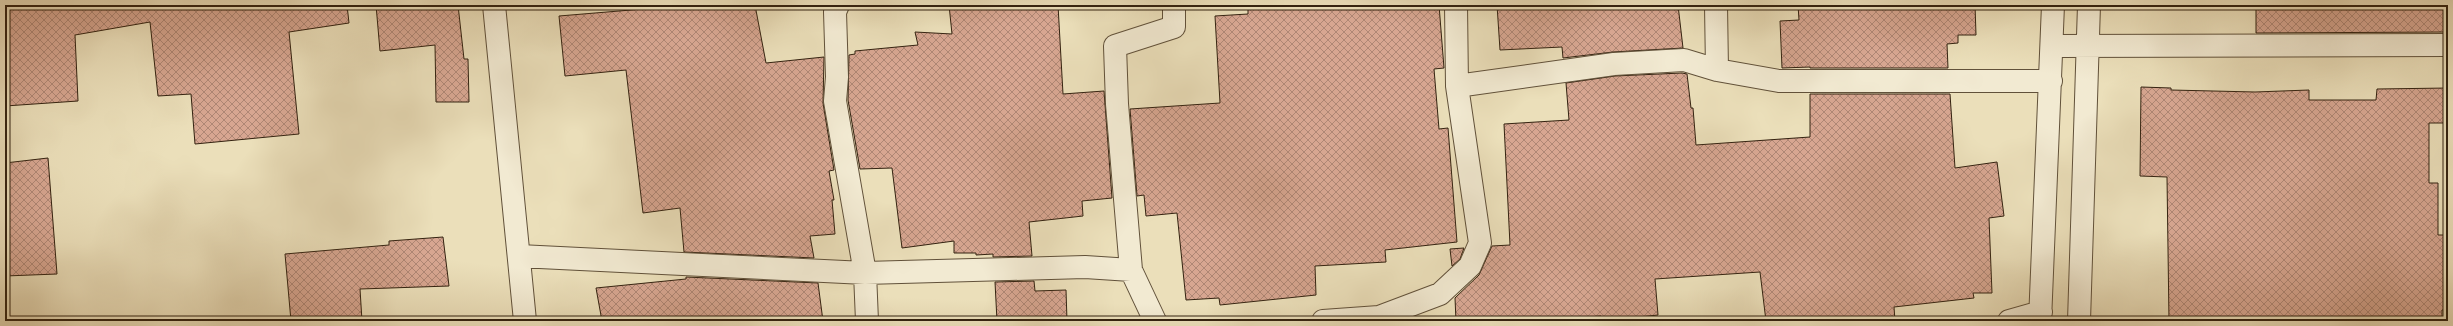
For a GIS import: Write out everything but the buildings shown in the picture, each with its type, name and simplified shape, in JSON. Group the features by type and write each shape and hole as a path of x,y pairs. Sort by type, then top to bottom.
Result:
{"street":[{"path":"494,5 526,321"},
{"path":"838,5 835,12 837,77 835,102 865,273 867,321"},
{"path":"1155,321 1131,270 1117,104 1115,46 1174,27 1174,5"},
{"path":"1322,321 1379,317 1440,294 1470,266 1480,243 1457,86 1456,5"},
{"path":"1716,5 1717,70"},
{"path":"2009,321 2041,317 2051,81 2052,5"},
{"path":"2079,321 2089,46 2089,5"},
{"path":"2052,46 2448,45"},
{"path":"1457,86 1614,64 1684,60 1717,70 1779,80 2051,81"},
{"path":"519,256 865,273 1085,267 1131,270"}]}
